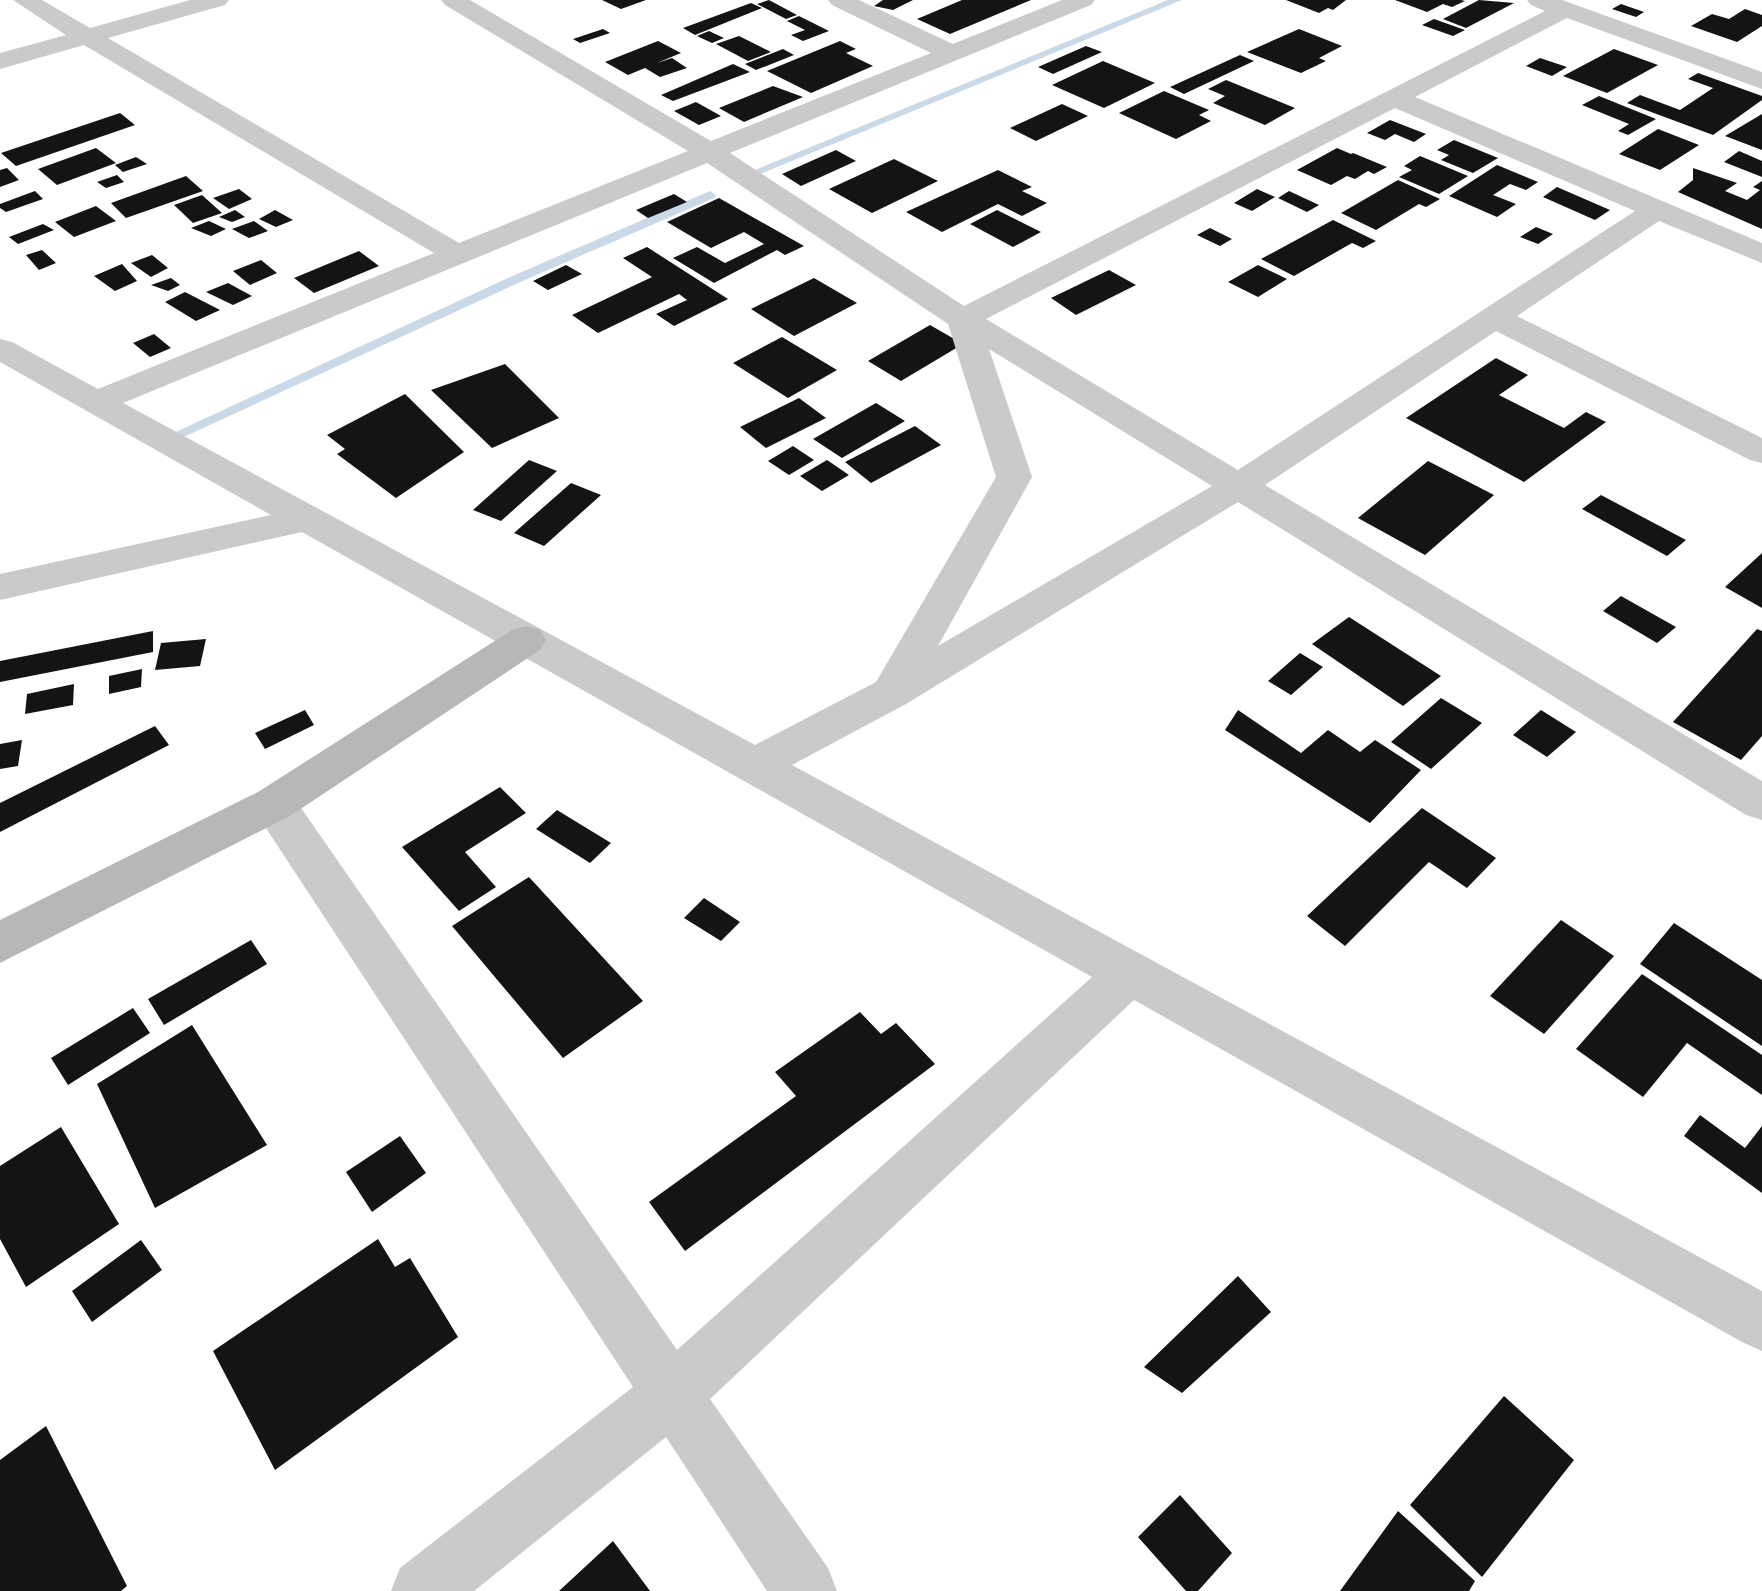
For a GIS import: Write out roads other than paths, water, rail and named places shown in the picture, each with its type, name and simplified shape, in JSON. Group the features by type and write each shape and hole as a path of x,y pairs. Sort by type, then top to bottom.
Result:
{"street":[{"path":"25,0 456,254"},
{"path":"0,61 217,0"},
{"path":"453,0 711,153 963,319 1762,803"},
{"path":"840,0 949,52"},
{"path":"98,401 1083,0"},
{"path":"963,319 1394,98 1552,5 1762,81"},
{"path":"1394,98 1762,254"},
{"path":"753,766 891,693 1237,487 1658,209"},
{"path":"1495,318 1762,452"},
{"path":"891,693 1014,477 963,319"},
{"path":"0,349 1762,1322"},
{"path":"0,587 307,519"},
{"path":"0,943 274,804 526,640"},
{"path":"274,804 805,1591"},
{"path":"423,1591 672,1394 1130,973"}],"waterway":[{"path":"744,177 1177,0"},
{"path":"159,443 514,280 710,195"}]}
